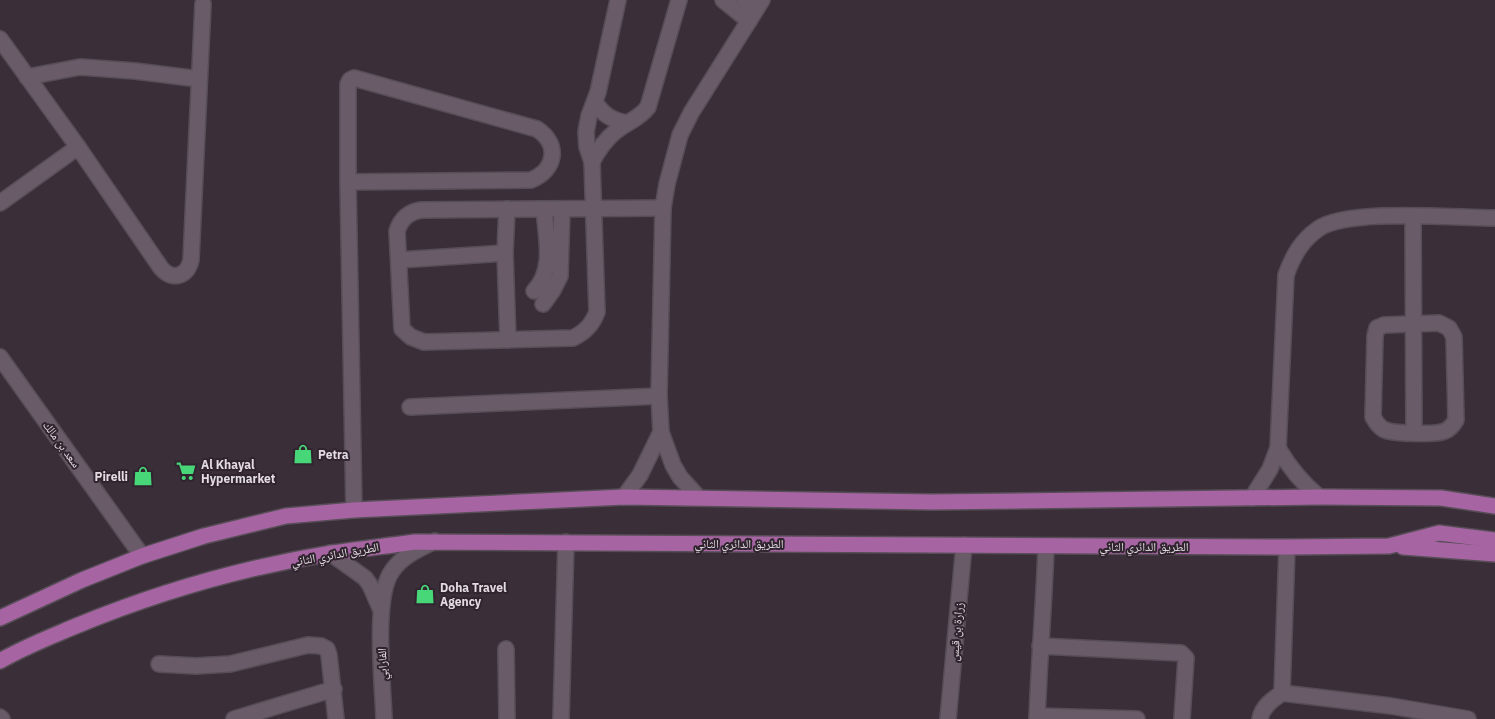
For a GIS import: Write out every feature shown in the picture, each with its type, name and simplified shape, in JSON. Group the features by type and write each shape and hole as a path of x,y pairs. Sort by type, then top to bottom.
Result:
{"main road":[{"path":"0,618 82,580 142,556 204,536 286,516 354,510 624,497 932,502 1319,496 1441,498 1495,506"},
{"name":"الطريق الدائري الثاني","path":"0,661 22,649 108,613 173,591 234,574 330,554 415,542 1287,548 1389,546 1439,533 1495,540"},
{"path":"1389,546 1495,554"}],"street":[{"path":"618,0 595,102 589,116 586,132 587,147 592,162 593,209 597,312 589,328 573,338 424,342 410,337 402,329 397,231 399,224 409,214 421,210 593,209 663,208"},
{"path":"592,162 606,140 627,123 635,120 648,107 679,0"},
{"path":"723,0 755,10"},
{"path":"744,0 755,10"},
{"path":"0,39 78,146 166,273 172,276 179,276 185,273 191,260 202,4"},
{"path":"699,498 672,465 661,432 659,396 663,208 669,175 680,135 691,113 755,10"},
{"path":"27,77 80,67 135,71 199,79"},
{"path":"348,182 531,180 546,171 552,156 552,148 549,140 537,128 354,78 350,80 348,84 348,182 354,510"},
{"path":"595,102 612,119 627,123"},
{"path":"0,203 78,146"},
{"path":"507,209 505,253 508,340"},
{"path":"544,209 547,262 546,274 541,284 538,298 553,290 560,276 562,209"},
{"path":"1413,216 1414,432"},
{"path":"1252,498 1270,469 1278,448 1286,275 1292,257 1304,240 1319,228 1337,220 1356,217 1495,218"},
{"path":"399,260 505,253"},
{"path":"1444,324 1454,337 1456,420 1452,427 1446,431 1438,433 1414,432 1384,430 1373,417 1375,336 1377,328 1384,325 1444,324"},
{"name":"سعد بن مالك","path":"0,357 142,556"},
{"path":"410,407 659,396"},
{"path":"624,497 643,469 661,432"},
{"path":"1278,448 1292,470 1319,496"},
{"name":"الفارابي","path":"384,719 381,610 385,582 392,571 407,556 435,541"},
{"path":"561,719 566,542"},
{"name":"زرارة بن قيس","path":"948,719 964,545"},
{"path":"1046,547 1037,717 1137,719"},
{"path":"1282,693 1287,548"},
{"name":"الفارابي","path":"330,554 365,578 381,610"},
{"path":"159,664 196,666 230,664 308,645 321,646 327,649 329,655 336,719"},
{"path":"1040,646 1181,653 1186,658 1182,719"},
{"path":"506,649 507,719"},
{"path":"234,719 334,689"},
{"path":"1260,719 1260,715 1269,702 1282,693 1391,712 1468,719"}],"place":[{"name":"Petra","path":"303,454"},
{"name":"Al Khayal Hypermarket","path":"186,471"},
{"name":"Pirelli","path":"143,476"},
{"name":"Doha Travel Agency","path":"425,594"}]}
